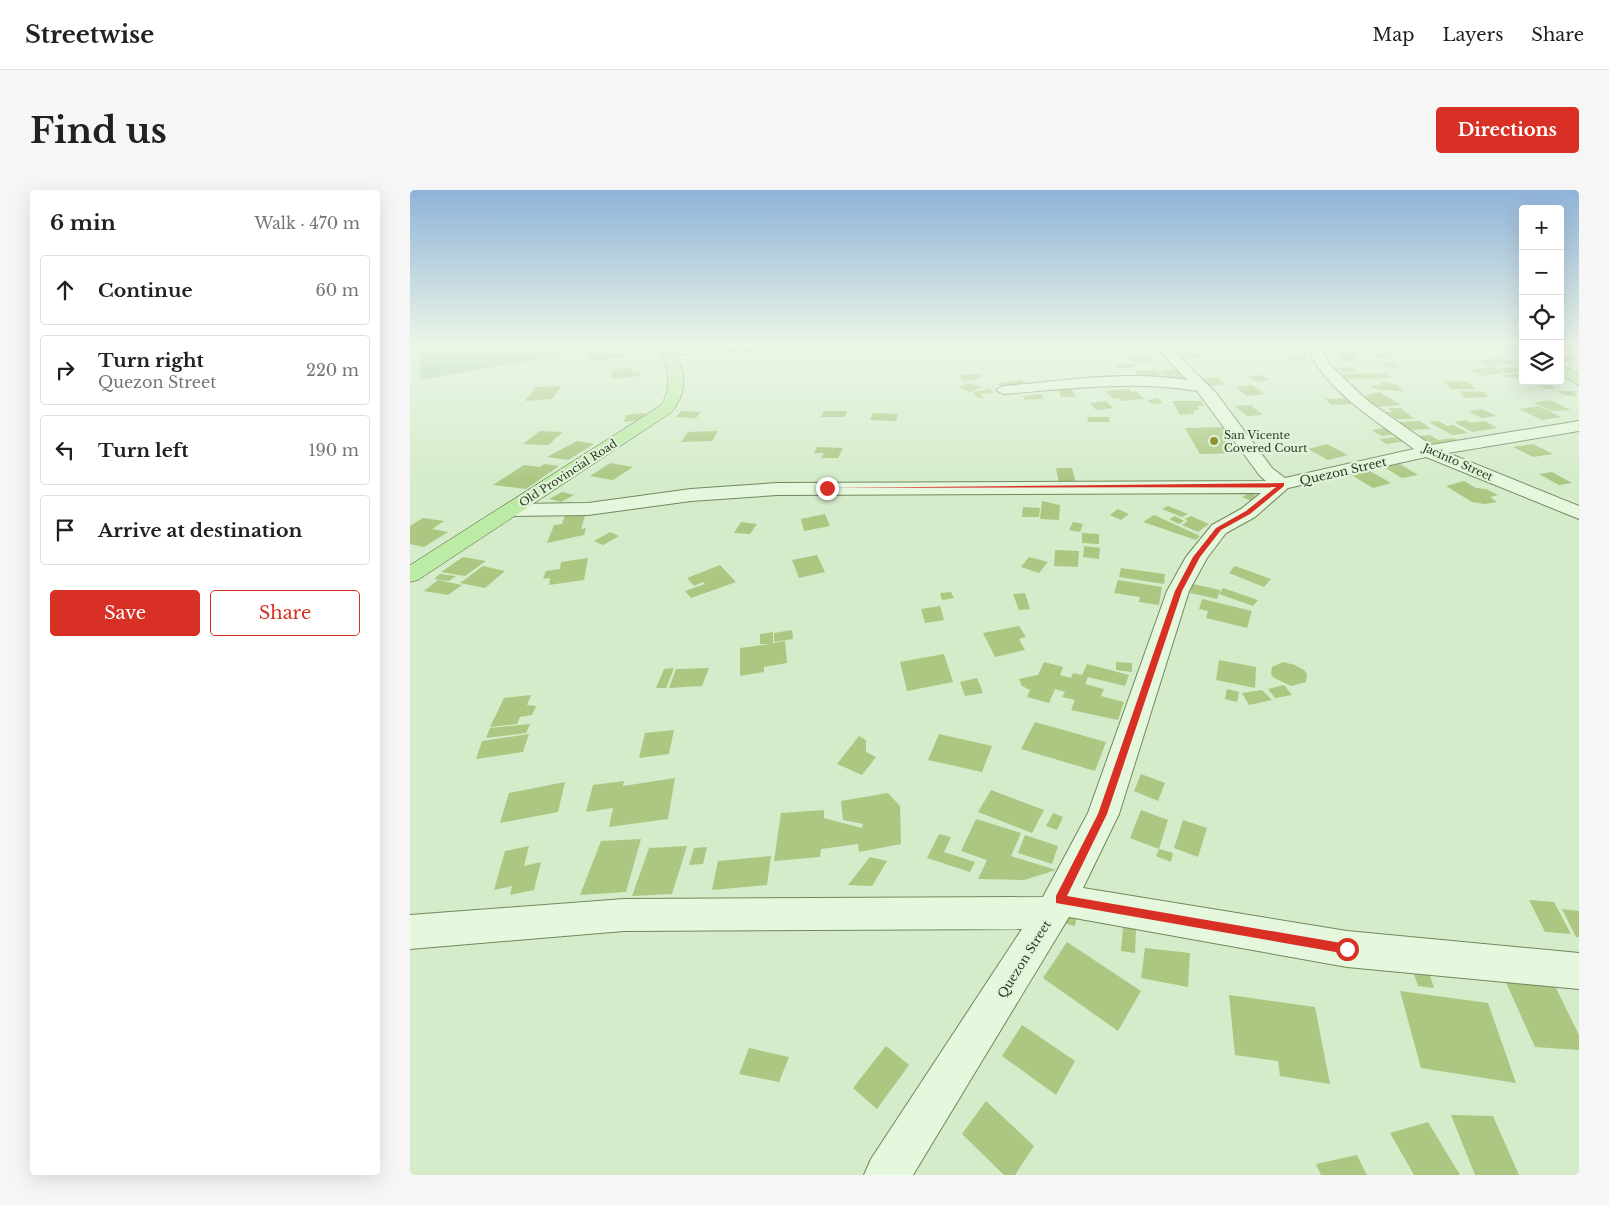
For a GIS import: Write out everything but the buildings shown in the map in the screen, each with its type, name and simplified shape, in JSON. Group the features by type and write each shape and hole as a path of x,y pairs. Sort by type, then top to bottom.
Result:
{"main road":[{"name":"Old Provincial Road","path":"410,575 666,409 675,395 675,390"}],"street":[{"path":"1205,390 1266,472 1282,484"},
{"name":"Jacinto Street","path":"1348,390 1363,404 1428,451 1579,513"},
{"name":"Quezon Street","path":"888,1175 1057,906 1103,814 1178,591 1197,557 1218,529 1248,513 1282,484 1428,451 1579,426"},
{"path":"512,510 588,509 691,495 777,489 1264,487 1282,484"},
{"path":"410,932 624,915 1057,906 1347,949 1579,971"}],"place":[{"name":"San Vicente Covered Court","path":"1214,441"}],"route":[{"path":"827,488 1264,487 1282,484 1248,513 1231,520 1218,529 1197,557 1178,591 1103,814 1060,900 1347,949"}]}
